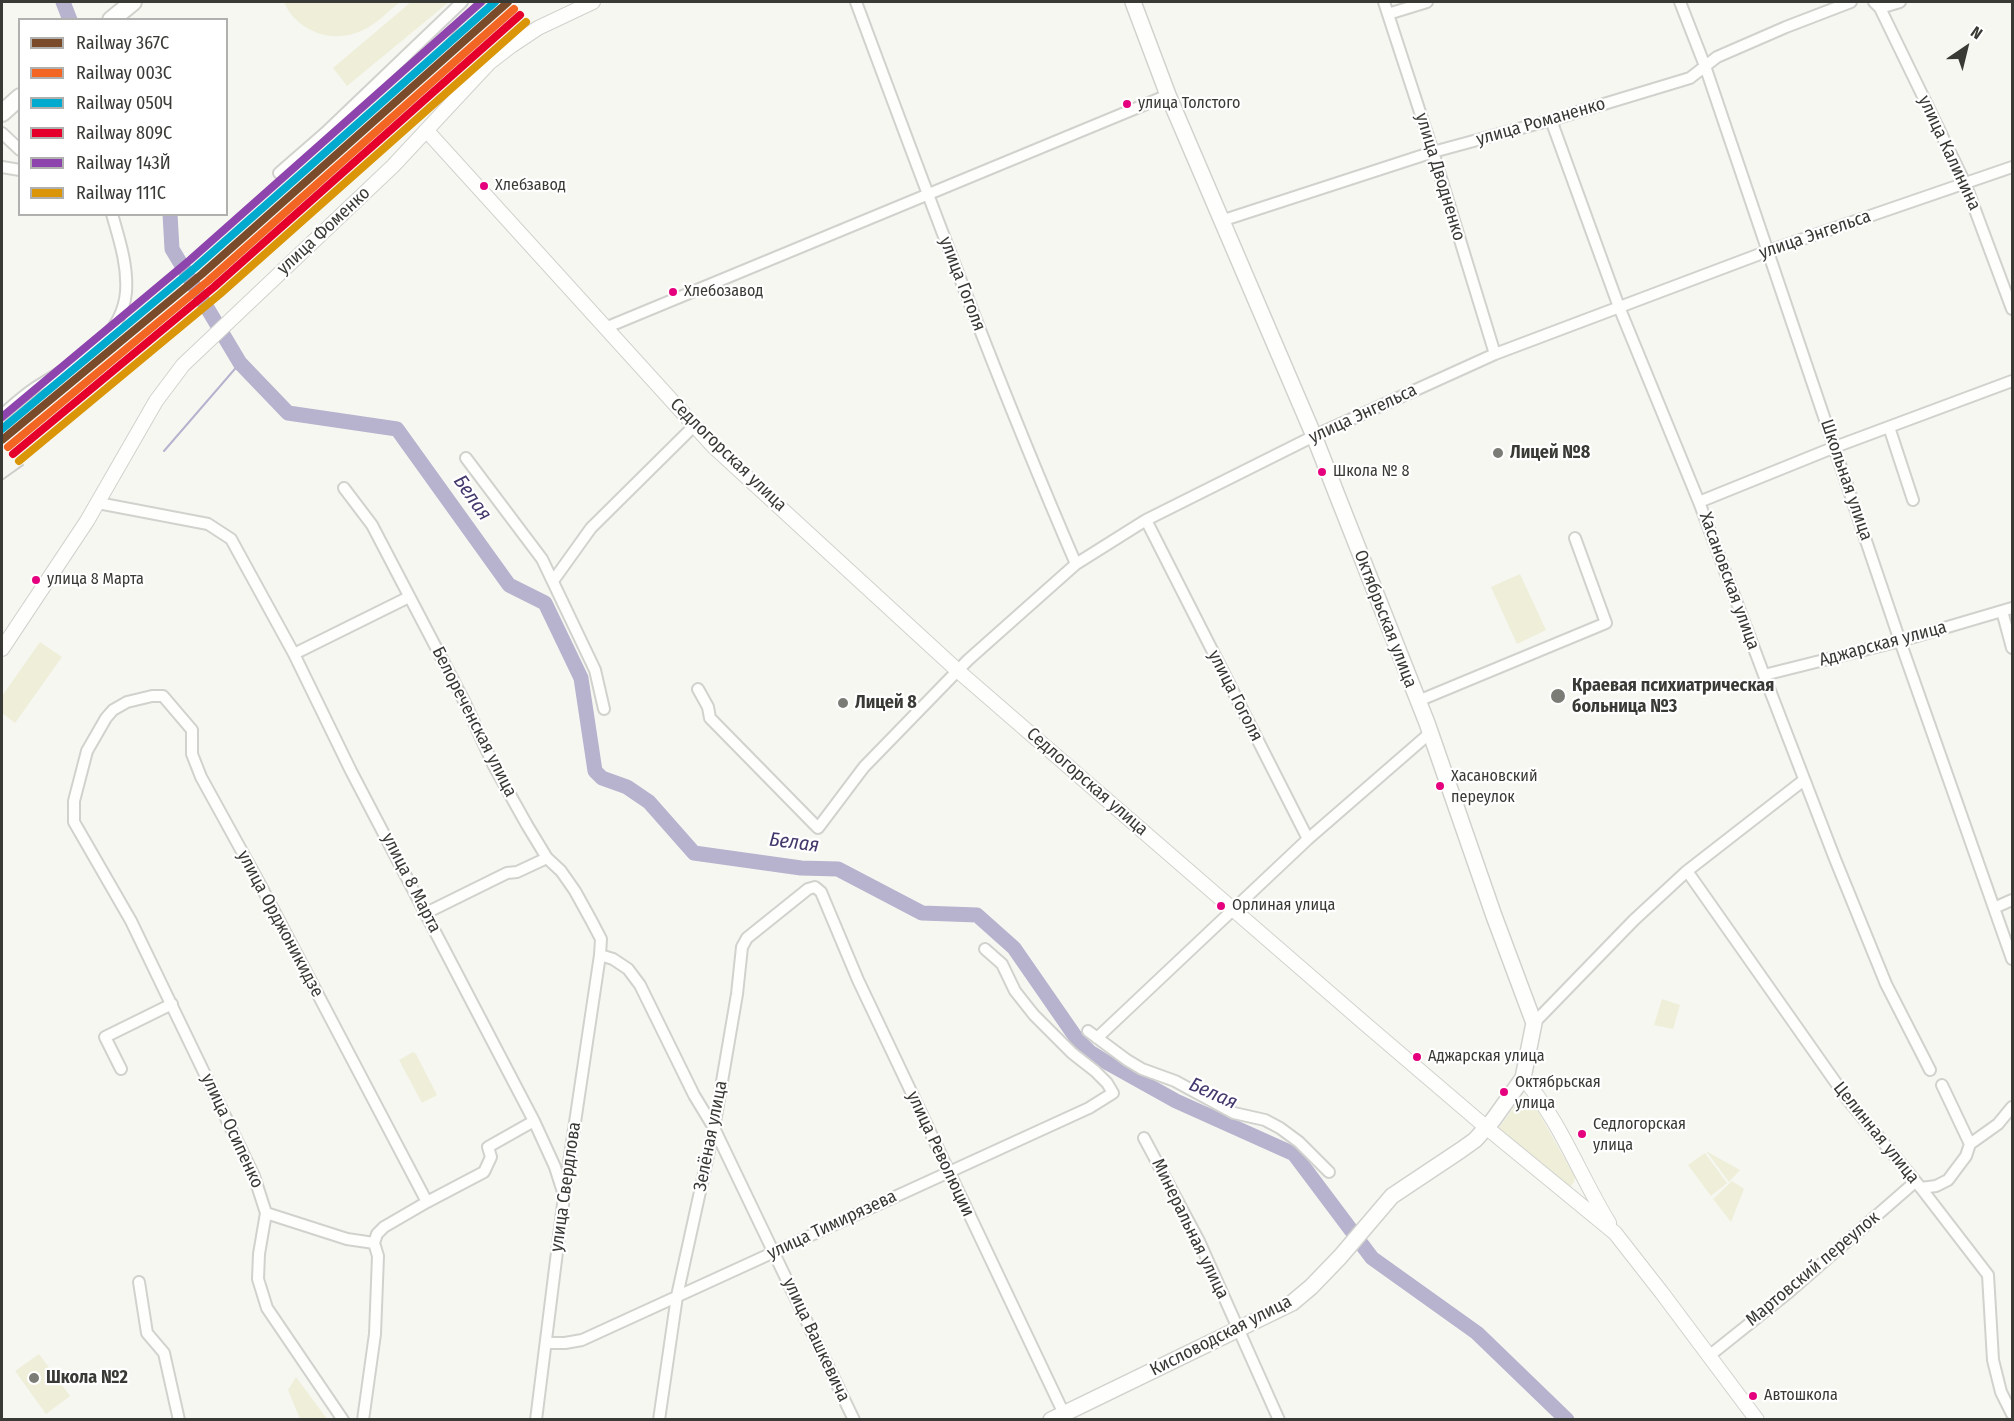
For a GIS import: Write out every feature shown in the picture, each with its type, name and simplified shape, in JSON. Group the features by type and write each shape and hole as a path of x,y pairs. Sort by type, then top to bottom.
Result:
{"main road":[{"path":"113,18 133,2"},
{"name":"Октябрьская улица","path":"1132,2 1168,96 1314,436 1430,733 1534,1023"},
{"path":"2,113 18,99"},
{"path":"1487,1128 1523,1077 1534,1023"},
{"name":"Кисловодская улица","path":"1061,1417 1292,1303 1340,1257 1392,1196 1461,1150 1487,1128"}],"street":[{"path":"279,173 341,118 462,2"},
{"name":"улица Фоменко","path":"2,649 98,503 156,401 183,365 393,166 489,63 538,28 593,2"},
{"name":"улица Гоголя","path":"856,2 1025,446 1076,564"},
{"name":"улица Дводненко","path":"1384,2 1495,354"},
{"path":"1388,14 1427,2"},
{"name":"Школьная улица","path":"1680,2 1705,66 1900,641 2013,959"},
{"name":"улица Романенко","path":"1221,221 1433,152 1551,120 1690,78 1717,57 1851,2"},
{"path":"1877,5 1900,2"},
{"name":"улица Калинина","path":"1877,5 1965,183 2013,309"},
{"path":"605,328 1168,96"},
{"name":"Хасановская улица","path":"1551,120 1619,307 1700,502 1804,780 1886,984 1930,1070"},
{"name":"Седлогорская улица","path":"427,131 713,446 957,670 1232,910 1487,1128 1615,1233 1757,1419"},
{"path":"2,133 18,148"},
{"path":"2,167 18,170"},
{"name":"улица Энгельса","path":"698,689 708,707 710,718 818,828 864,767 957,670 1076,564 1146,520 1314,436 1495,354 1768,251 2013,167"},
{"path":"2,415 36,387 74,364 104,340 118,319 126,293 124,265 112,216"},
{"path":"1700,502 1835,447 2013,381"},
{"path":"553,581 591,528 695,426"},
{"path":"1889,427 1913,500"},
{"path":"466,458 542,559 595,670 604,709"},
{"name":"Белореченская улица","path":"344,488 372,525 464,701 494,766 547,858 561,871 591,920 601,939 600,955"},
{"name":"улица 8 Марта","path":"98,503 208,524 231,538 294,654 351,771 534,1121 555,1167 564,1196"},
{"name":"улица Гоголя","path":"1146,520 1308,839"},
{"path":"1418,701 1606,623 1575,538"},
{"path":"294,654 409,597"},
{"name":"Аджарская улица","path":"1764,675 1900,641 2007,609 2013,648"},
{"name":"улица Орджоникидзе","path":"113,710 137,698 163,696 192,730 192,754 201,777 427,1202"},
{"name":"улица Осипенко","path":"113,710 87,752 74,801 74,822 131,921 254,1176 266,1213 258,1279 267,1308 343,1419"},
{"path":"1329,1172 1299,1142 1280,1128 1265,1120 1234,1113 1175,1081 1142,1069 1092,1034 1308,839 1430,733"},
{"path":"1534,1023 1634,920 1688,871 1804,780"},
{"path":"426,913 507,873 517,872 547,858"},
{"name":"Целинная улица","path":"1688,871 1848,1100 1988,1275 1993,1360 2001,1392 2013,1414"},
{"name":"Зелёная улица","path":"658,1419 677,1296 714,1128 737,994 742,947 747,938 808,889 816,887"},
{"name":"улица Революции","path":"816,887 821,892 858,980 1061,1417"},
{"path":"1994,908 2013,900"},
{"name":"улица Тимирязева","path":"546,1343 582,1340 1089,1108 1113,1094 1107,1083 1095,1071 1072,1053 1034,1015 1015,991 1002,964 985,949"},
{"name":"улица Вашкевича","path":"600,955 613,959 628,969 640,986 694,1095 714,1128 854,1419"},
{"name":"улица Свердлова","path":"536,1419 564,1196 600,955"},
{"path":"121,1069 105,1037 172,1004"},
{"path":"1523,1077 1543,1102 1615,1233"},
{"path":"1942,1085 1970,1144"},
{"name":"Мартовский переулок","path":"1709,1356 1918,1185 1936,1186 1948,1180 1966,1156 1970,1144 1998,1124 2013,1107"},
{"name":"Мартовский переулок","path":"1998,1124 2013,1118"},
{"path":"363,1419 375,1334 378,1256 374,1243 377,1234 384,1227 427,1202 482,1174 489,1165 491,1157 488,1147 534,1121"},
{"name":"Минеральная улица","path":"1144,1138 1199,1241 1279,1419"},
{"path":"266,1213 347,1239 374,1243"},
{"path":"139,1282 147,1333 164,1353 179,1419"}],"green space":[{"path":"284,2 400,2 368,27 352,34 329,36 307,28 290,12"},
{"path":"411,2 449,2 347,86 333,68"},
{"path":"1520,574 1546,630 1517,644 1491,587"},
{"path":"40,642 62,657 15,723 2,713 2,696"},
{"path":"1662,999 1680,1005 1673,1029 1654,1025"},
{"path":"413,1052 437,1095 422,1103 399,1060"},
{"path":"1525,1096 1531,1099 1575,1177 1571,1186 1566,1185 1499,1128 1520,1099"},
{"path":"1706,1151 1740,1170 1729,1182"},
{"path":"1705,1153 1727,1183 1711,1196 1688,1165"},
{"path":"1732,1181 1744,1189 1731,1222 1713,1199"},
{"path":"39,1354 70,1396 46,1414 15,1371"},
{"path":"296,1377 327,1419 300,1419 288,1390"}],"waterway":[{"name":"Белая","path":"63,2 69,18"},
{"name":"Белая","path":"170,216 172,249 240,363 288,413 397,429 509,585 545,603 581,678 595,771 602,778 627,787 649,802 694,853 801,868 838,869 922,913 977,915 1014,948 1077,1039 1090,1052 1176,1101 1294,1154 1372,1258 1477,1333 1567,1420"},
{"path":"164,451 240,363"}],"railway":[{"path":"419,73 461,24 486,2"},
{"path":"2,480 23,465"}],"rail line":[{"name":"143Й","path":"2,417 190,260 481,2"},
{"name":"050Ч","path":"2,429 196,267 495,2"},
{"name":"367С","path":"2,440 202,274 508,2"},
{"name":"003С","path":"8,447 208,281 514,9"},
{"name":"809С","path":"13,454 214,287 520,15"},
{"name":"111С","path":"19,461 220,294 526,22"}],"place":[{"name":"улица Толстого","path":"1127,104"},
{"name":"Хлебзавод","path":"484,186"},
{"name":"Хлебозавод","path":"673,292"},
{"name":"Лицей №8","path":"1498,453"},
{"name":"Школа № 8","path":"1322,472"},
{"name":"улица 8 Марта","path":"36,580"},
{"name":"Краевая психиатрическая больница №3","path":"1558,696"},
{"name":"Лицей 8","path":"843,703"},
{"name":"Хасановский переулок","path":"1440,786"},
{"name":"Орлиная улица","path":"1221,906"},
{"name":"Аджарская улица","path":"1417,1057"},
{"name":"Октябрьская улица","path":"1504,1092"},
{"name":"Седлогорская улица","path":"1582,1134"},
{"name":"Школа №2","path":"34,1378"},
{"name":"Автошкола","path":"1753,1396"}]}
